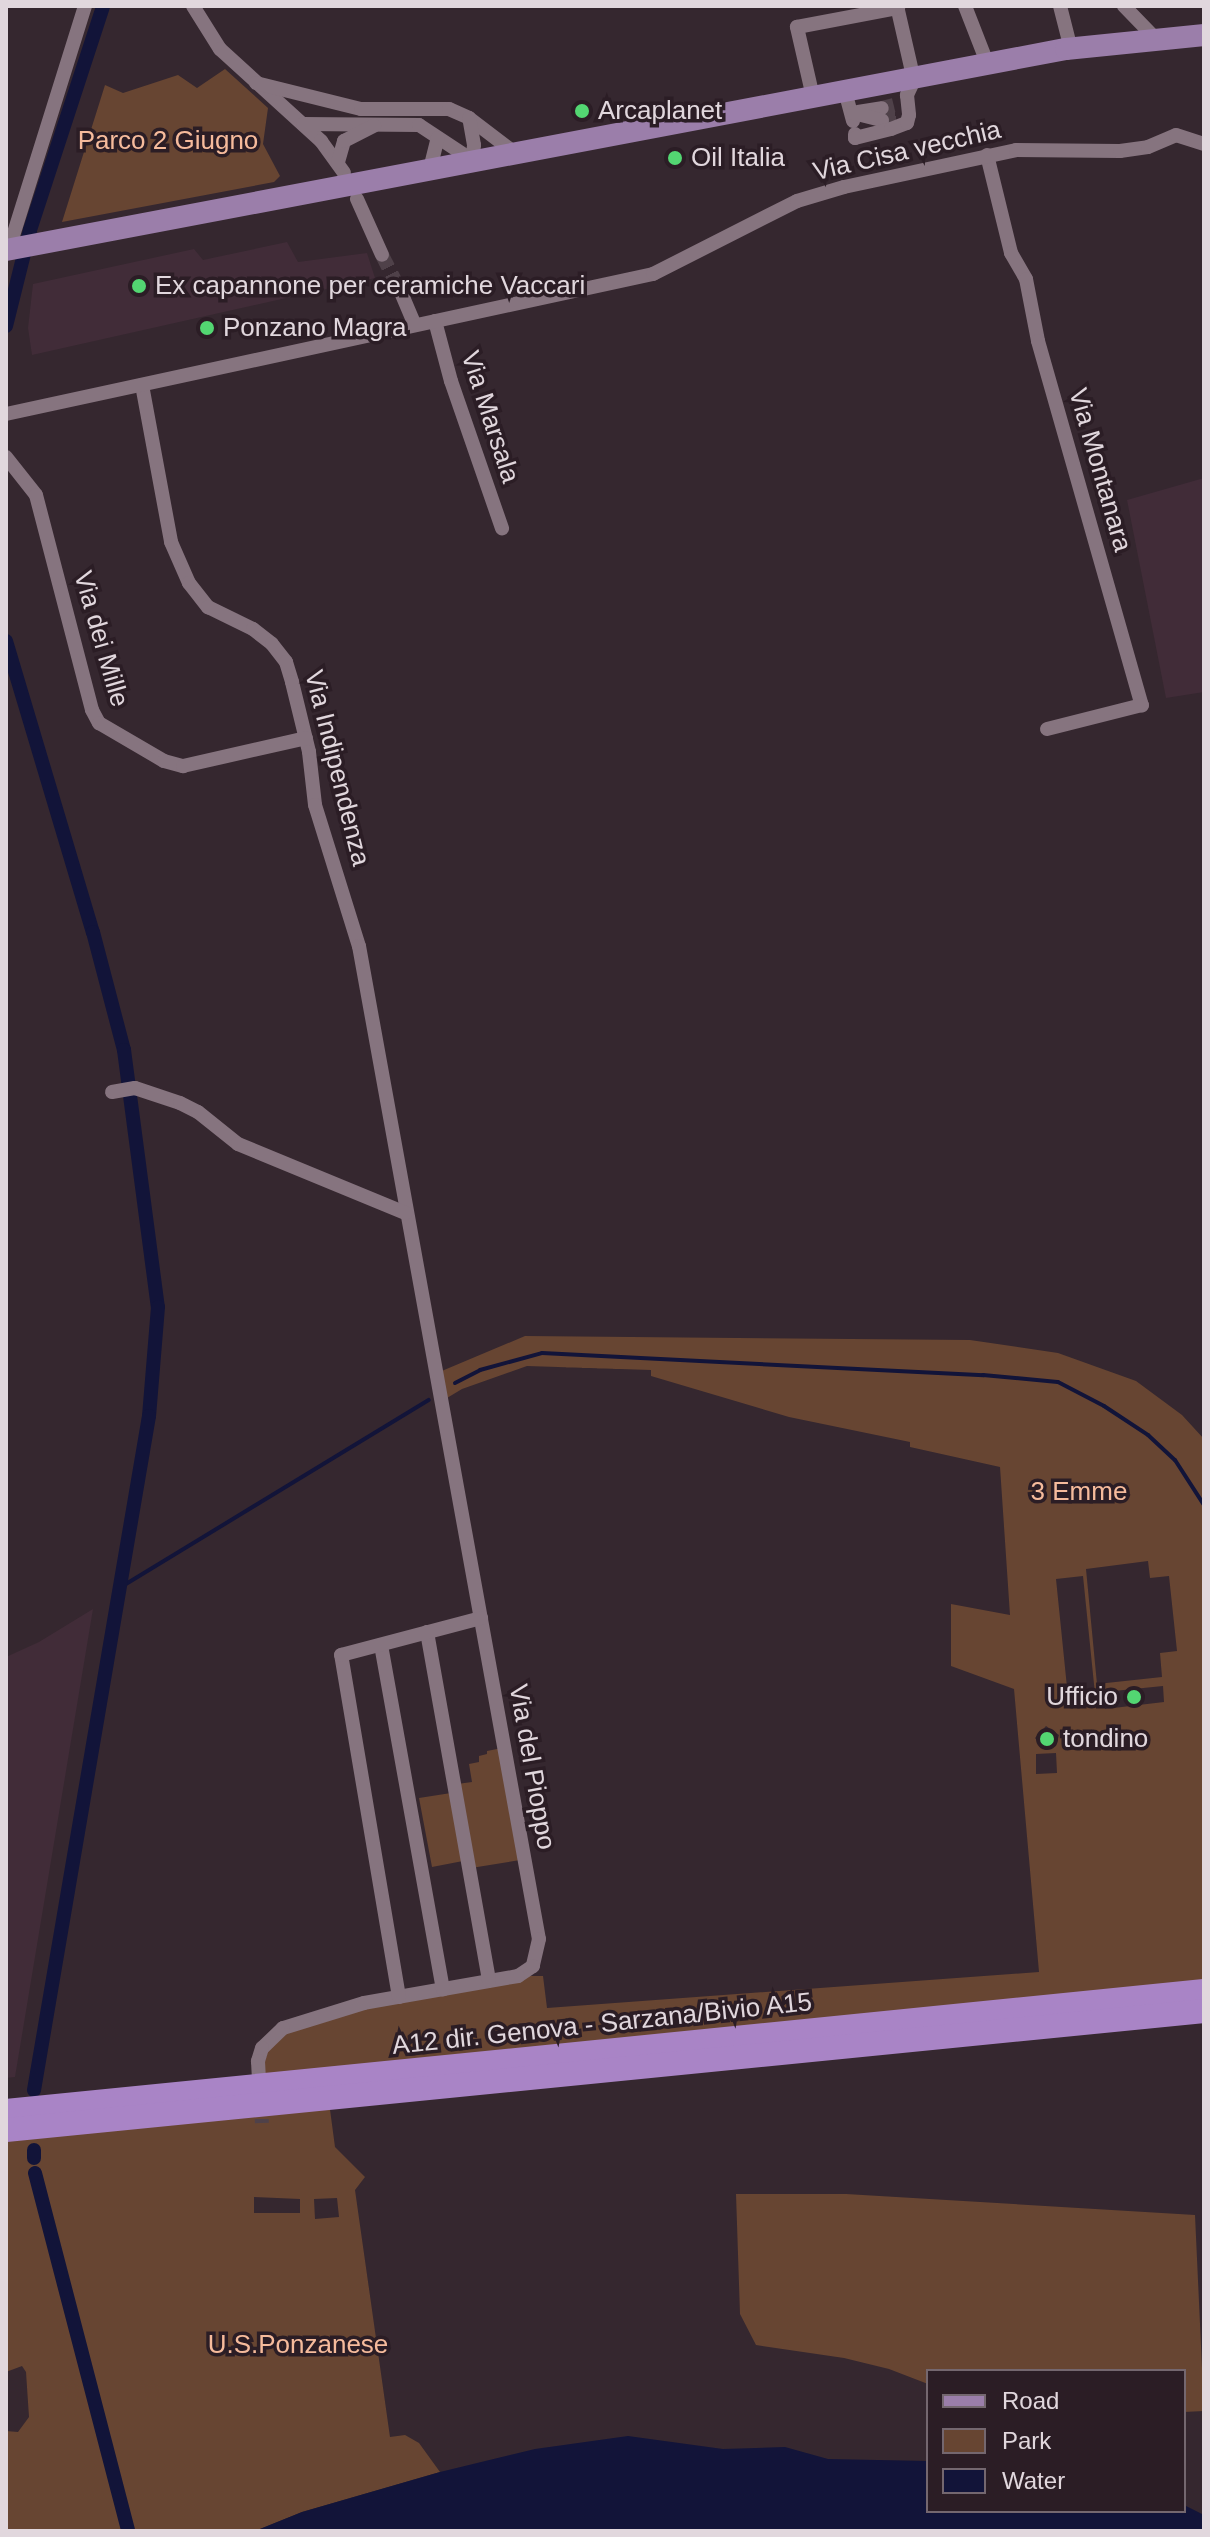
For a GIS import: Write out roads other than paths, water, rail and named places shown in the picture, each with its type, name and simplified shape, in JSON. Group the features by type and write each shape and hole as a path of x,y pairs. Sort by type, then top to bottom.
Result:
{"highway":[{"name":"A12 dir. Genova - Sarzana/Bivio A15","path":"6,2111 1204,1991"},
{"path":"6,2130 1204,2011"}],"main road":[{"path":"9,244 45,241 338,174 371,180 845,91 899,111 988,65 1071,49 1204,35"}],"street":[{"path":"9,244 85,6"},
{"path":"193,6 220,49 303,124 338,174"},
{"path":"965,6 988,65"},
{"path":"1060,6 1071,49"},
{"path":"1124,6 1157,40"},
{"path":"813,97 797,27 897,7 899,111"},
{"path":"256,83 361,109 449,109 469,118 515,153"},
{"path":"845,91 855,138 899,111"},
{"path":"303,124 320,99"},
{"path":"854,123 899,111"},
{"path":"303,124 419,125 472,160 474,145 469,118"},
{"path":"338,174 344,141 379,124"},
{"name":"Via Cisa vecchia","path":"6,414 653,274 797,201 844,187 1016,150 1120,151 1148,147 1176,135 1204,144"},
{"path":"430,169 438,138"},
{"name":"Via Montanara","path":"987,155 1011,253 1026,279 1038,341 1142,705 1047,729"},
{"path":"357,199 382,255"},
{"path":"400,290 415,325"},
{"name":"Via Marsala","path":"435,321 451,381 502,528"},
{"name":"Via Indipendenza","path":"142,385 171,542 196,595 208,607 253,629 286,662 306,738 315,805 359,946 413,1259"},
{"name":"Via dei Mille","path":"6,457 36,495 92,710 99,723 164,761 183,766 306,738"},
{"path":"122,1090 198,1112 238,1144 405,1213"},
{"name":"Via del Pioppo","path":"259,2081 258,2061 262,2048 283,2028 364,2003 526,1973 538,1955 539,1939 413,1259"},
{"path":"399,1997 341,1655 481,1618"},
{"path":"427,1632 489,1981"},
{"path":"381,1645 443,1989"}],"water":[{"path":"628,2436 723,2449 785,2447 828,2459 926,2461 926,2513 1186,2513 1186,2506 1204,2515 1204,2531 255,2531 302,2512 440,2472 535,2449"}],"waterway":[{"path":"6,326 30,230 103,6"},
{"path":"6,641 93,932 124,1050 158,1307 149,1416 34,2090"},
{"path":"455,1383 480,1370 542,1353 983,1375 1058,1382 1104,1406 1148,1435 1175,1460 1204,1505"},
{"path":"121,1587 429,1400"},
{"path":"34,2150 34,2158"},
{"path":"35,2173 128,2531"}],"tunnel":[{"path":"882,108 894,105"},
{"path":"882,120 900,117"},
{"path":"382,255 400,290"},
{"path":"261,2098 262,2123"}],"place":[{"name":"Arcaplanet","path":"582,111"},
{"name":"Oil Italia","path":"675,158"},
{"name":"Ex capannone per ceramiche Vaccari","path":"139,286"},
{"name":"Ponzano Magra","path":"207,328"},
{"name":"Ufficio","path":"1134,1697"},
{"name":"tondino","path":"1047,1739"}],"park label":[{"name":"Parco 2 Giugno","path":"168,141"},
{"name":"3 Emme","path":"1079,1492"},
{"name":"U.S.Ponzanese","path":"298,2345"}]}
